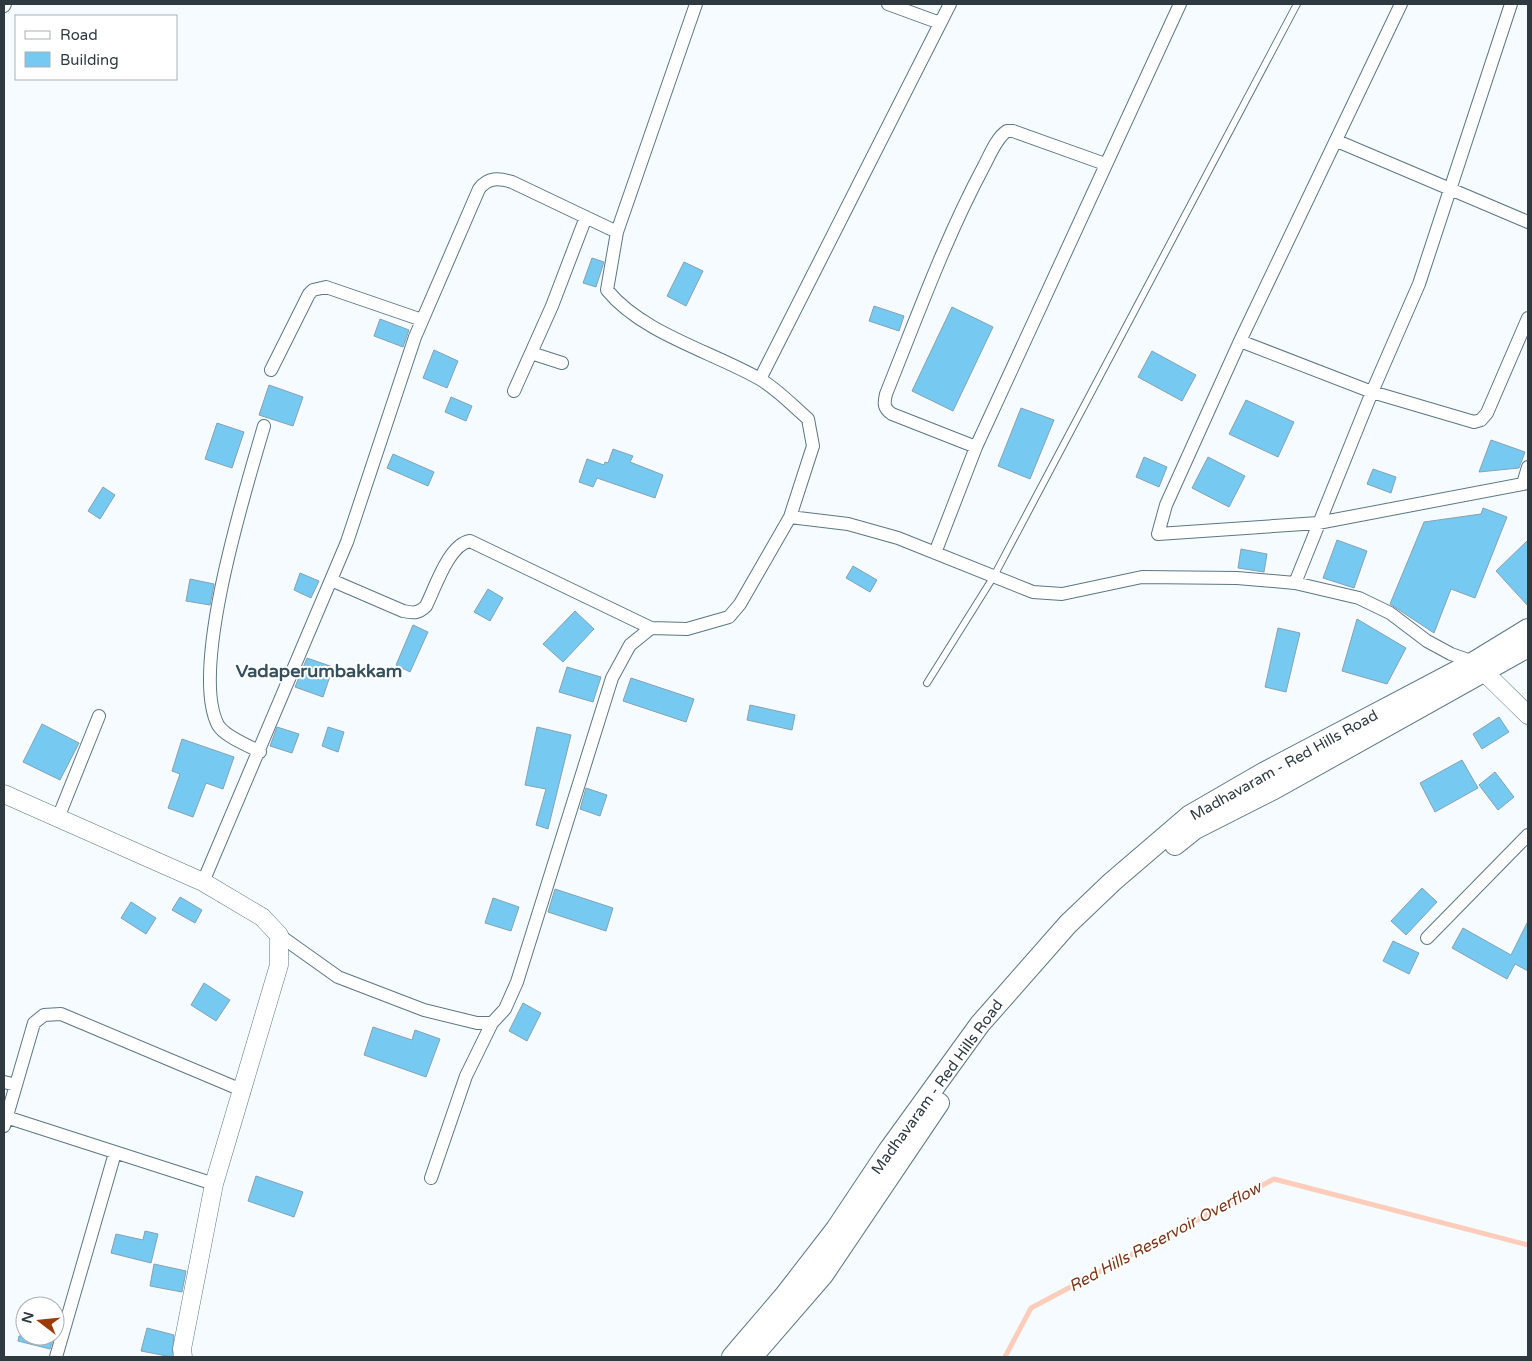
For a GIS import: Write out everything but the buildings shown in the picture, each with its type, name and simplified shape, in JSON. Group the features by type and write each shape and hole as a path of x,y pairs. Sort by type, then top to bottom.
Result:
{"main road":[{"name":"Madhavaram - Red Hills Road","path":"752,1357 823,1275 983,1039 1055,952 1096,910 1124,885 1195,829 1274,788 1480,667 1528,629"},
{"name":"Madhavaram - Red Hills Road","path":"732,1357 785,1295 836,1229 888,1151 980,1024 1068,924 1112,882 1189,816 1265,772 1480,667 1528,646"}],"street":[{"path":"331,580 402,611 414,613 421,611 426,606 454,549 464,542 470,541 650,628 687,629 729,617 740,604 790,517 812,446 808,419 760,379 640,319 619,304 607,290 617,232 696,4"},
{"path":"888,4 940,23"},
{"path":"760,379 950,4"},
{"path":"935,553 976,447 1180,4"},
{"path":"1401,4 1337,142 1240,341 1166,505 1158,534 1318,524 1525,483 1528,467"},
{"path":"1295,583 1372,392 1419,284 1511,4"},
{"path":"976,447 892,414 886,410 884,404 886,394 938,265 975,184 998,140 1007,131 1013,131 1105,164"},
{"path":"1337,142 1528,222"},
{"path":"203,882 260,752 347,542 422,320 479,189 484,183 499,178 512,182 617,232"},
{"path":"514,392 586,217"},
{"path":"271,370 308,294 318,288 326,287 422,320"},
{"path":"1240,341 1372,392 1464,421 1481,420 1487,413 1528,318"},
{"path":"531,353 562,364"},
{"path":"260,752 229,735 219,726 210,686 210,667 226,564 264,426"},
{"path":"790,517 848,524 898,538 1033,592 1062,594 1142,577 1237,578 1295,583 1359,598 1390,613 1426,640 1450,654 1480,667 1528,715"},
{"path":"431,1178 466,1076 492,1022 505,1009 518,982 612,678 630,645 650,628"},
{"path":"58,818 99,716"},
{"path":"4,794 203,882 262,917 278,935 338,977 424,1010 477,1023 492,1022"},
{"path":"1427,938 1528,834"},
{"path":"183,1357 182,1349 214,1184 244,1091 279,965 278,935"},
{"path":"214,1184 5,1121 10,1084 34,1023 44,1015 61,1014 244,1091"},
{"path":"56,1357 115,1153"}],"lane":[{"path":"927,683 994,576 1297,4"}],"waterway":[{"name":"Red Hills Reservoir Overflow","path":"1005,1357 1031,1308 1274,1179 1528,1245"}],"district":[{"name":"Vadaperumbakkam","path":"319,671"}]}
